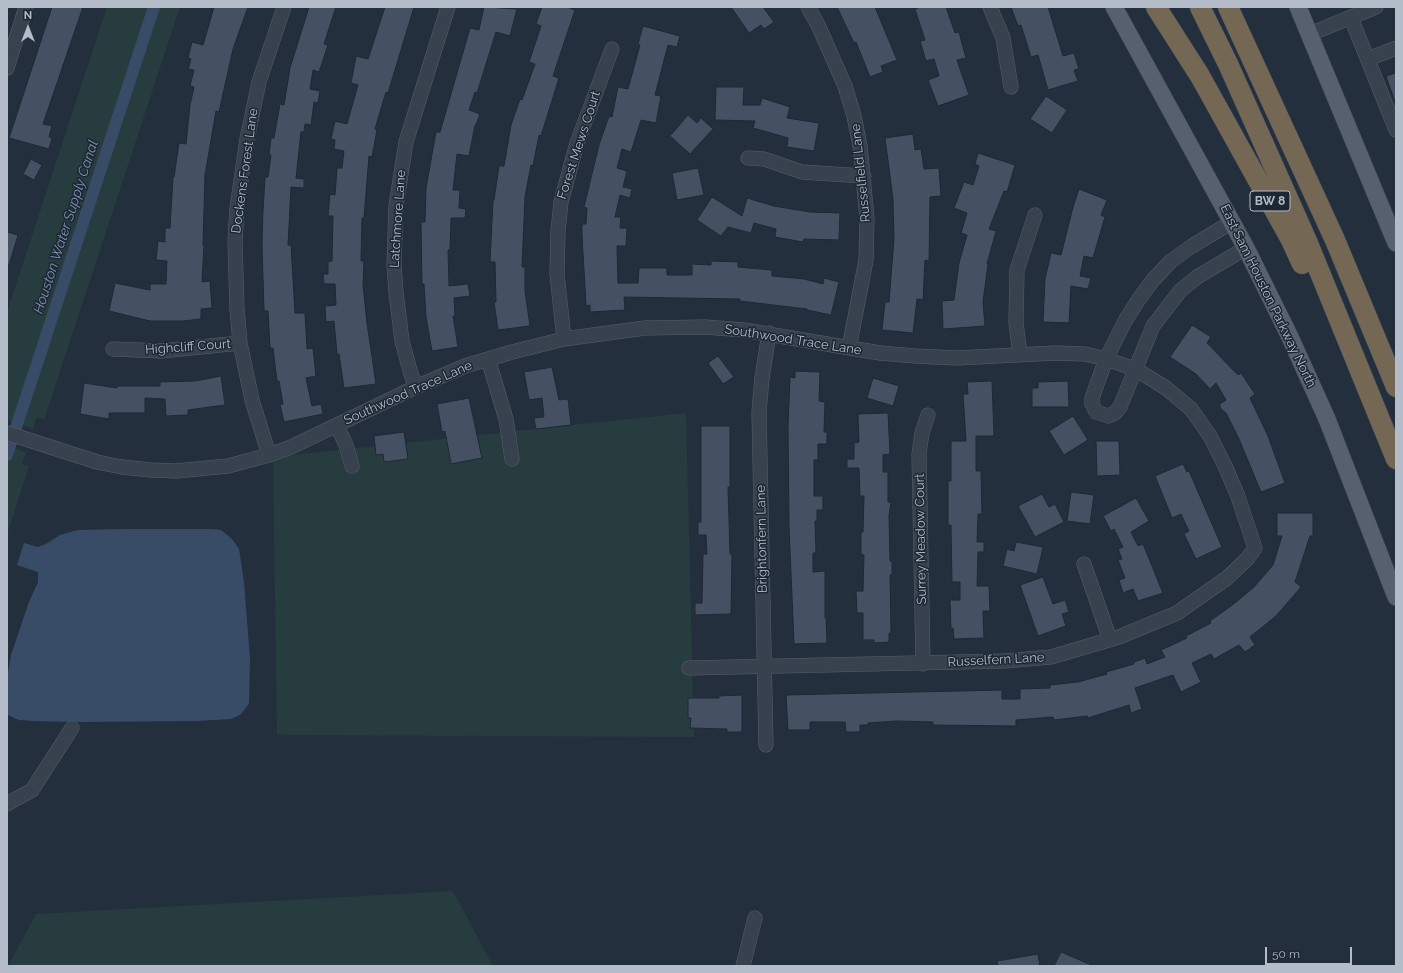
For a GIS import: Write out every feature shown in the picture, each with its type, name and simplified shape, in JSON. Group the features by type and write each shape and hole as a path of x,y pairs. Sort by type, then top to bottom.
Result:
{"highway":[{"name":"BW 8","path":"1156,7 1200,76 1291,240 1341,345 1373,402 1396,459"},
{"path":"1200,7 1229,66 1307,241 1373,402"},
{"path":"1228,7 1335,240 1396,387"}],"main road":[{"name":"East Sam Houston Parkway North","path":"1114,7 1246,248 1290,337 1327,419 1396,597"},
{"path":"1298,7 1396,243"}],"street":[{"path":"7,68 26,7"},
{"name":"Dockens Forest Lane","path":"269,456 252,400 240,343 235,274 237,208 247,139 259,82 284,7"},
{"name":"Latchmore Lane","path":"416,387 406,358 397,300 394,265 396,206 406,142 448,7"},
{"name":"Russelfield Lane","path":"808,7 818,25 845,86 858,131 864,176 867,232 866,260 849,348"},
{"path":"990,7 1003,38 1011,86"},
{"path":"1310,34 1376,7"},
{"path":"1351,18 1396,130"},
{"path":"1368,59 1396,48"},
{"name":"Forest Mews Court","path":"564,339 557,274 558,231 561,202 577,143 612,49"},
{"path":"748,158 764,159 788,168 809,173 864,176"},
{"path":"1020,355 1016,323 1017,270 1035,215"},
{"path":"1232,222 1192,246 1171,261 1153,280 1125,321 1106,359 1092,404 1096,412 1101,415 1108,416 1115,413 1120,407 1153,326 1180,291 1197,277 1246,248"},
{"name":"Southwood Trace Lane","path":"7,433 97,462 150,470 206,469 243,463 269,456 337,426 416,387 465,366 564,339 620,331 672,327 705,327 769,333 880,353 936,357 983,358 1055,353 1085,354 1106,359 1135,369 1179,398 1201,422 1231,480 1250,533"},
{"name":"Brightonfern Lane","path":"766,745 759,412 769,333"},
{"name":"Highcliff Court","path":"113,349 161,351 240,343"},
{"path":"488,359 506,419 512,459"},
{"name":"Surrey Meadow Court","path":"923,664 919,454 922,433 928,415"},
{"path":"337,426 346,445 352,466"},
{"name":"Russelfern Lane","path":"689,668 1004,661 1064,654 1149,626 1177,613 1226,578 1248,558 1255,548 1250,533"},
{"path":"1084,564 1110,640"},
{"path":"7,804 32,790 72,728"},
{"path":"743,966 755,918"}],"green space":[{"path":"107,7 180,7 44,420 37,417 33,429 7,420 7,312"},
{"path":"686,413 694,737 277,735 273,457"},
{"path":"7,445 26,452 22,464 29,466 7,535"},
{"path":"453,891 493,966 8,966 36,914"}],"water":[{"path":"78,530 221,530 232,539 239,549 244,582 250,659 249,703 240,715 231,719 197,721 33,721 19,720 10,716 7,714 7,678 11,655 29,602 38,582 38,572 17,565 24,543 38,547 60,535"}],"building":[{"path":"52,7 83,7 43,124 52,126 49,137 52,138 49,149 9,138"},
{"path":"214,7 248,7 233,49 219,112 216,111 205,175 202,282 210,281 212,308 201,309 201,319 183,321 150,321 109,311 115,283 150,290 150,284 166,284 167,261 156,260 158,241 165,242 165,228 170,228 173,177 179,143 186,144 190,105 194,87 190,86 194,70 188,69 191,59 188,58 192,42 203,45"},
{"path":"309,7 336,7 324,44 328,45 319,72 313,70 310,89 320,91 318,103 314,102 311,125 305,124 304,132 301,132 296,178 304,179 304,188 291,187 288,245 291,245 295,313 305,313 307,349 313,348 316,376 306,378 312,406 321,404 323,414 284,422 280,405 283,404 279,381 277,381 273,348 270,348 268,311 264,311 262,243 265,177 268,177 271,155 269,155 271,138 274,138 280,104 284,105 290,68"},
{"path":"385,7 414,7 388,93 386,92 375,129 377,130 372,157 369,156 364,218 362,218 361,261 364,261 363,284 376,384 344,388 339,354 337,354 334,321 326,322 325,306 336,305 335,284 324,284 323,274 328,274 328,262 332,261 333,216 328,216 330,194 335,195 337,168 342,168 344,151 334,149 335,140 331,139 335,121 347,124 358,85 351,83 356,56 368,59"},
{"path":"484,7 517,9 510,36 496,32 477,93 475,92 469,110 480,114 475,125 469,156 457,154 453,190 460,190 459,208 466,209 465,218 451,218 450,250 448,250 449,286 468,284 470,296 454,298 455,316 453,316 458,347 432,351 426,317 424,284 422,284 421,222 425,222 426,188 436,132 440,132 470,28 479,30"},
{"path":"542,7 567,7 575,10 553,76 559,78 541,136 539,135 525,197 522,267 525,267 525,291 530,326 498,330 494,302 496,302 495,262 490,262 493,200 499,166 504,166 511,125 535,64 529,62 541,26 536,24"},
{"path":"731,7 763,7 774,22 764,29 761,25 749,33"},
{"path":"837,7 875,7 897,60 881,66 883,72 870,77 856,42 854,43"},
{"path":"921,7 946,7 955,33 959,32 966,58 957,60 969,95 938,106 928,80 939,76 934,59 926,61 920,41 925,40 915,9"},
{"path":"1011,7 1048,7 1063,56 1074,53 1079,69 1074,70 1078,81 1048,90 1038,55 1031,57 1021,25 1018,26"},
{"path":"643,26 680,36 677,47 668,45 655,95 661,96 656,123 641,120 631,152 622,149 617,168 627,171 623,187 632,189 630,198 620,195 615,217 621,217 620,228 627,228 626,246 617,246 618,283 638,283 639,268 667,268 667,275 692,275 692,264 711,265 711,261 738,262 738,267 772,270 772,276 804,279 823,284 824,278 839,282 831,315 807,309 740,301 740,299 624,297 625,310 590,312 590,305 586,306 582,224 586,224 587,208 584,207 599,145 609,116 612,117 618,87 628,89 640,45 638,44"},
{"path":"1396,73 1396,102 1395,102 1386,76"},
{"path":"716,87 744,87 743,105 760,105 762,98 790,107 787,118 819,123 814,151 787,147 788,138 753,128 755,121 715,120"},
{"path":"1046,96 1067,110 1052,133 1030,119"},
{"path":"688,115 697,123 701,118 713,129 690,154 670,136"},
{"path":"913,134 915,150 921,149 924,169 939,168 941,196 930,197 929,261 925,260 923,300 917,299 913,333 882,330 885,302 889,302 894,239 893,199 885,138"},
{"path":"978,153 1015,165 1007,192 1004,191 989,229 996,231 987,264 983,302 985,326 943,329 942,301 954,300 959,263 967,235 961,233 967,213 954,208 964,182 973,185 979,166 975,164"},
{"path":"31,159 42,165 34,180 23,174"},
{"path":"698,168 704,195 677,200 672,173"},
{"path":"1079,189 1107,200 1101,215 1105,217 1093,258 1084,256 1080,276 1091,278 1088,289 1071,286 1069,323 1043,322 1045,279 1051,253 1061,255"},
{"path":"712,197 742,216 747,198 774,206 810,212 840,213 839,240 804,239 803,242 775,237 776,229 754,223 751,233 728,227 721,236 697,220"},
{"path":"7,232 18,235 9,265 7,264"},
{"path":"1192,325 1211,337 1207,343 1238,375 1241,373 1255,394 1250,398 1268,436 1285,483 1261,492 1239,439 1226,413 1220,408 1220,404 1226,400 1216,383 1210,389 1196,374 1170,357"},
{"path":"718,356 734,377 723,384 708,363"},
{"path":"552,367 559,400 568,399 571,425 536,429 534,418 544,417 542,398 529,400 524,372"},
{"path":"795,371 820,372 819,401 825,402 824,432 827,432 827,444 818,444 818,460 814,460 814,496 823,496 823,510 817,510 817,521 815,521 816,553 813,553 813,572 825,571 825,618 827,643 794,644 789,525 788,426 790,377 795,378"},
{"path":"221,376 225,405 188,410 188,415 166,416 165,399 145,398 145,413 109,413 109,419 80,414 84,383 117,388 117,386 160,386 160,382 195,381"},
{"path":"873,378 899,386 893,406 867,398"},
{"path":"992,381 994,436 976,436 976,471 981,471 982,514 978,514 977,542 984,542 984,552 978,552 977,586 989,586 990,611 983,611 984,638 954,639 953,628 951,628 950,600 960,600 960,582 952,582 951,525 948,525 948,481 951,481 951,441 966,441 963,394 968,394 967,382"},
{"path":"1068,381 1069,407 1032,407 1032,388 1038,388 1038,382"},
{"path":"469,398 482,458 451,464 445,431 442,432 437,404"},
{"path":"888,413 890,454 883,455 883,472 888,472 888,502 891,502 889,516 890,561 892,561 892,575 890,575 891,633 889,633 889,642 874,643 874,640 863,640 863,613 857,613 856,591 863,591 864,555 861,555 861,532 863,532 864,496 860,496 859,468 847,468 847,459 854,459 854,443 859,442 858,414"},
{"path":"1073,416 1088,440 1064,455 1049,431"},
{"path":"701,426 730,426 730,487 728,487 730,554 732,554 731,614 695,615 695,603 702,603 703,554 707,554 706,535 698,535 698,522 701,522"},
{"path":"404,432 408,459 384,462 383,454 376,455 374,436"},
{"path":"1096,441 1119,441 1120,475 1097,476"},
{"path":"1183,464 1187,472 1189,471 1222,547 1196,559 1184,534 1189,531 1181,514 1172,518 1155,476"},
{"path":"1071,492 1094,495 1090,524 1067,521"},
{"path":"1042,494 1049,507 1055,504 1064,522 1035,537 1018,506"},
{"path":"1136,498 1149,521 1131,532 1138,546 1143,544 1163,593 1138,601 1133,589 1123,593 1119,580 1125,578 1118,560 1122,559 1118,549 1123,547 1114,529 1111,531 1103,516"},
{"path":"1277,513 1313,513 1313,536 1310,536 1295,582 1301,587 1276,616 1250,637 1255,645 1245,652 1239,645 1214,659 1211,654 1192,663 1201,682 1181,692 1173,675 1135,688 1142,709 1131,713 1129,705 1088,718 1087,716 1054,720 1053,717 1016,720 1016,726 933,725 933,722 897,721 868,723 868,725 860,725 860,732 846,732 845,722 810,722 810,730 788,730 786,695 1002,690 1002,699 1020,699 1020,689 1050,688 1050,685 1078,682 1107,674 1106,672 1134,664 1134,662 1145,658 1147,664 1165,657 1161,650 1187,638 1186,636 1211,623 1210,621 1254,587 1273,565 1282,536 1277,536"},
{"path":"1016,542 1043,547 1037,574 1003,566 1007,549 1014,551"},
{"path":"1043,577 1053,604 1065,600 1069,612 1062,614 1066,626 1038,636 1020,585"},
{"path":"742,695 742,732 727,732 727,729 690,728 691,718 688,718 688,698 719,698 719,696"},
{"path":"1061,952 1094,966 1054,966"},
{"path":"1038,954 1040,966 998,966 997,961"}],"waterway":[{"name":"Houston Water Supply Canal","path":"7,455 154,7"}]}
